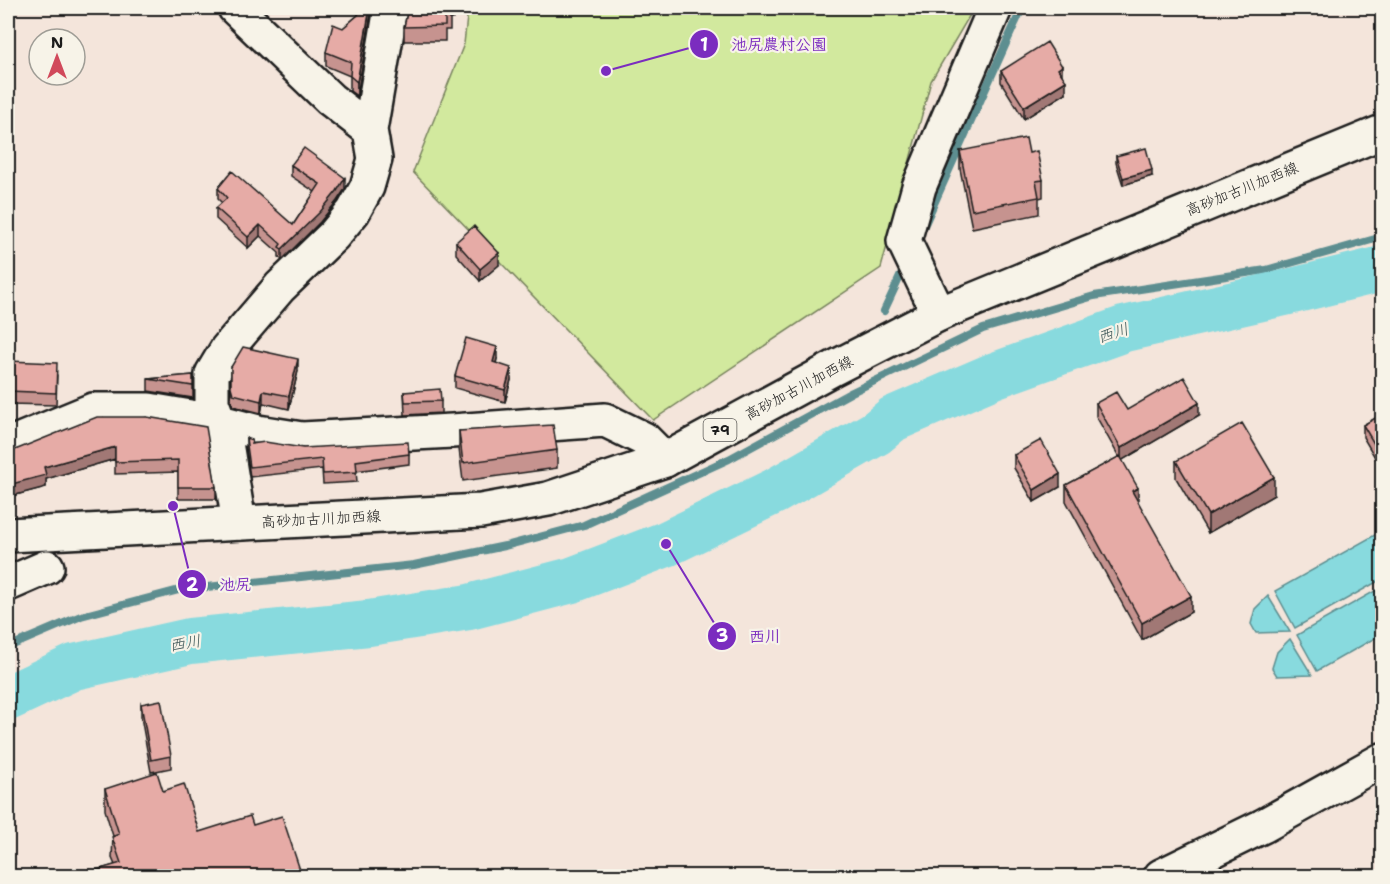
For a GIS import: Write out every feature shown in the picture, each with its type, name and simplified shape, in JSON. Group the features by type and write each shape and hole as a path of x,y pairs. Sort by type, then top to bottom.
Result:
{"street":[{"path":"235,8 330,99 370,130"},
{"path":"239,523 225,437 212,403 212,374 227,349 280,287 334,235 353,212 367,187 375,159 370,130 391,8"},
{"path":"939,314 904,241 920,187 995,8"},
{"name":"高砂加古川加西線","path":"8,535 481,511 548,499 665,460 939,314 1383,132"},
{"path":"8,444 93,410 149,410 302,439 604,420 644,439 665,460"},
{"path":"8,584 47,567"},
{"path":"1161,876 1263,826 1383,760"}],"green space":[{"path":"468,8 974,8 931,81 881,268 653,420 413,172 464,44"}],"water":[{"path":"1382,531 1382,579 1295,628 1275,591"},
{"path":"1382,587 1382,634 1317,671 1297,635"},
{"path":"1268,596 1290,632 1256,633 1251,624 1255,609"},
{"path":"1290,639 1312,675 1277,676 1272,668 1277,652"}],"building":[{"path":"361,8 370,8 357,82 350,76 351,62 326,52 333,24 343,28 358,15"},
{"path":"408,8 450,8 450,16 445,16 445,26 404,27"},
{"path":"1047,42 1062,66 1058,69 1066,81 1024,107 1001,71"},
{"path":"1026,138 1029,153 1037,151 1043,180 1036,181 1039,197 972,210 960,151"},
{"path":"304,148 345,178 320,212 282,249 279,247 281,244 260,225 248,237 216,208 227,198 218,188 232,171 293,225 320,184 291,165"},
{"path":"1146,148 1152,170 1123,178 1116,156"},
{"path":"474,226 499,253 480,269 456,242"},
{"path":"466,338 497,347 493,362 511,368 505,390 455,376"},
{"path":"243,347 298,359 289,396 263,391 261,401 233,394 231,367"},
{"path":"8,361 57,363 56,393 8,391"},
{"path":"193,375 193,386 148,379"},
{"path":"1184,377 1199,403 1121,448 1096,403 1116,392 1127,410"},
{"path":"440,389 441,401 405,402 404,392"},
{"path":"1383,414 1383,459 1363,425"},
{"path":"97,417 147,417 206,427 216,487 178,487 178,460 115,462 115,447 44,467 46,475 8,485 8,452"},
{"path":"1242,423 1274,477 1208,515 1176,461"},
{"path":"553,425 557,450 463,463 459,431"},
{"path":"246,438 252,440 251,444 265,442 303,448 408,442 409,454 356,461 357,472 323,474 322,459 250,467"},
{"path":"1041,440 1060,474 1034,490 1014,455"},
{"path":"1120,456 1138,488 1132,491 1191,596 1142,623 1066,485"},
{"path":"161,700 171,756 151,760 141,704"},
{"path":"157,772 163,791 184,784 199,832 250,816 253,825 282,816 302,876 99,876 97,870 121,863 112,837 119,834 105,789"}],"waterway":[{"path":"923,228 1022,8"},
{"path":"8,647 81,616 179,590 414,565 505,546 584,525 729,459 852,392 983,329 1094,296 1266,270 1382,237"},
{"path":"884,311 905,266"},
{"name":"西川","path":"8,698 74,667 190,641 369,623 469,607 572,580 666,544 775,491 876,433 893,419 993,376 1124,329 1382,269"}],"place":[{"name":"池尻農村公園","path":"606,71"},
{"name":"池尻","path":"173,506"},
{"name":"西川","path":"666,544"}]}
